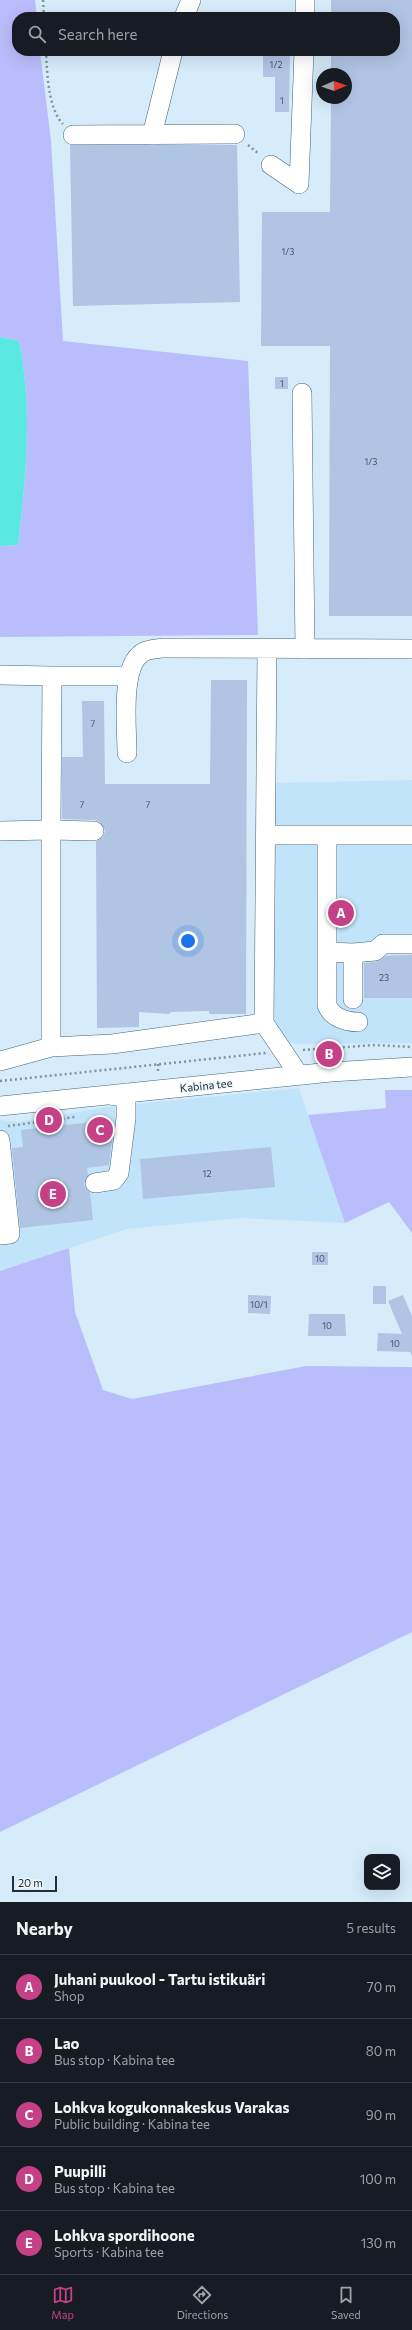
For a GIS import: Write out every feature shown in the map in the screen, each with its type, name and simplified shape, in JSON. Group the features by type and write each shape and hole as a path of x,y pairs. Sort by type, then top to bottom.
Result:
{"street":[{"path":"186,12 192,0"},
{"path":"305,0 305,12"},
{"path":"152,135 172,56"},
{"path":"271,165 299,184 304,56"},
{"path":"73,135 235,134"},
{"path":"302,393 305,510 305,649"},
{"path":"127,753 129,676 131,665 142,652 163,648 412,649"},
{"path":"267,649 264,1023 299,1076"},
{"path":"0,675 129,676"},
{"path":"51,1047 52,676"},
{"path":"0,831 94,831"},
{"path":"266,835 412,835"},
{"path":"327,835 327,1000 329,1011 342,1019 358,1022"},
{"path":"327,952 353,953 375,951 383,944 412,944"},
{"path":"353,953 353,999"},
{"path":"0,1061 51,1047 112,1044 264,1023"},
{"name":"Kabina tee","path":"0,1106 299,1076 412,1067"},
{"path":"0,1111 26,1115 68,1109 126,1093 127,1114 119,1172 114,1180 95,1183"},
{"path":"0,1140 10,1234 0,1235"}],"path":[{"path":"43,0 44,12"},
{"path":"46,56 48,82 57,118 73,135"},
{"path":"235,134 271,165"},
{"path":"0,1081 284,1052 375,1045 412,1047"}],"shaded area":[{"path":"0,0 35,0 36,12 12,12 12,56 41,56 51,141 63,341 248,361 258,635 0,637 0,546 18,545 26,469 27,417 26,392 19,341 0,337"},
{"path":"0,337 19,341 26,392 27,443 24,494 18,545 0,546"},
{"path":"412,780 412,1043 269,1044 271,783"},
{"path":"299,1088 345,1223 241,1218 127,1229 0,1271 0,1120 19,1122 106,1107"},
{"path":"385,1090 412,1090 412,1233 389,1202 345,1223 308,1115 386,1108"},
{"path":"69,1248 75,1312 103,1390 132,1399 306,1366 412,1367 412,1632 0,1832 0,1271"}],"building":[{"path":"331,0 412,0 412,616 329,616 330,346 261,346 262,212 330,212 331,104 352,104 352,68 331,68 331,56 400,56 400,12 331,12"},
{"path":"263,56 290,56 289,112 275,112 275,77 263,77"},
{"path":"70,145 237,145 240,302 73,306"},
{"path":"275,377 288,377 288,389 275,389"},
{"path":"211,680 247,680 246,1014 209,1014 209,1011 170,1012 170,1014 139,1012 139,1027 97,1028 96,842 103,837 105,831 100,822 95,820 62,819 62,757 83,757 82,701 104,701 105,784 210,784"},
{"path":"412,955 412,998 364,998 364,963 376,962 386,956"},
{"path":"110,1120 112,1141 109,1165 87,1168 88,1175 85,1179 84,1185 90,1192 93,1220 20,1228 12,1148 23,1147 21,1130"},
{"path":"271,1147 275,1187 143,1199 140,1159"},
{"path":"312,1252 328,1252 328,1265 312,1265"},
{"path":"373,1286 386,1286 386,1304 373,1304"},
{"path":"248,1295 271,1296 270,1314 248,1313"},
{"path":"403,1295 412,1316 412,1356 410,1352 377,1351 378,1333 402,1334 388,1301"},
{"path":"309,1314 345,1314 346,1336 308,1336"}],"place":[{"name":"Juhani puukool - Tartu istikuäri","path":"341,913"},
{"name":"Lao","path":"329,1054"},
{"name":"Puupilli","path":"49,1120"},
{"name":"Lohkva kogukonnakeskus Varakas","path":"100,1130"},
{"name":"Lohkva spordihoone","path":"53,1194"}]}
